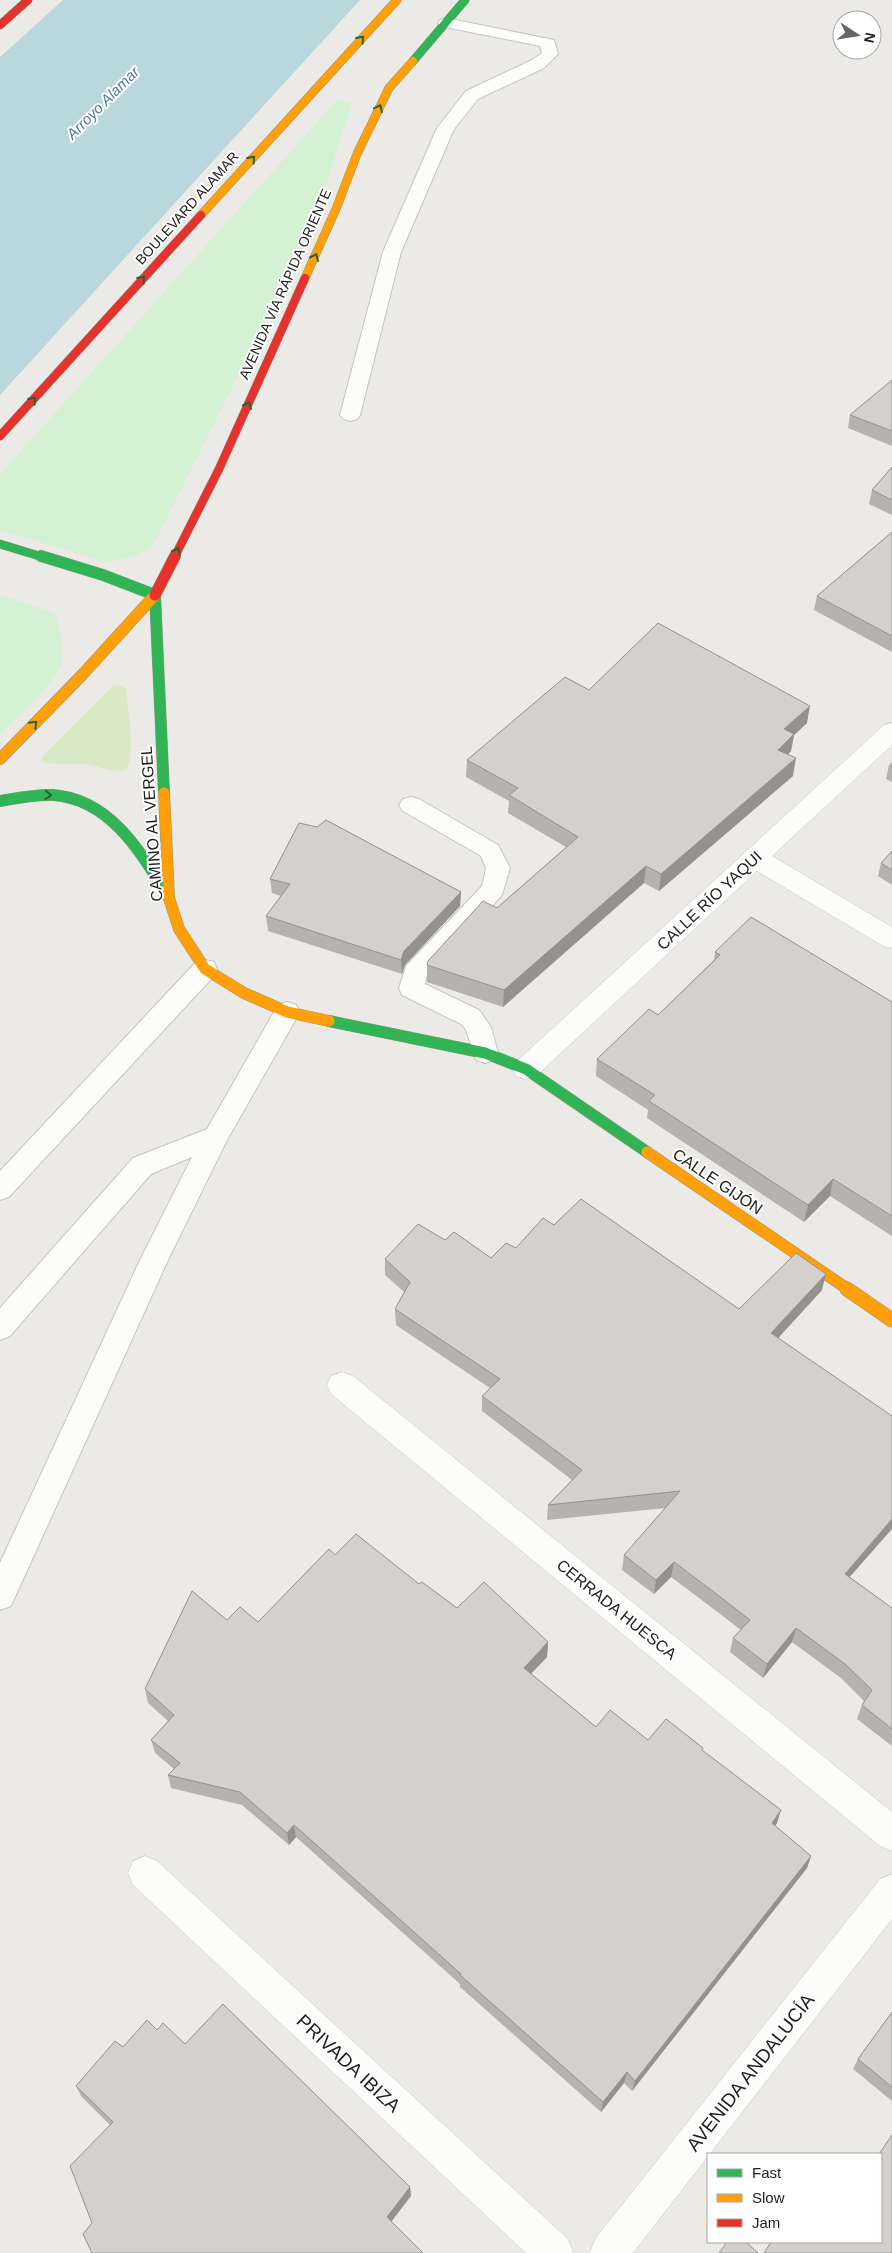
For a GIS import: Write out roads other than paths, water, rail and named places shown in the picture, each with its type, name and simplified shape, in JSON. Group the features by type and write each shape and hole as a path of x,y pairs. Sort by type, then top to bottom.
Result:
{"main road":[{"path":"0,24 28,0"},
{"name":"BOULEVARD ALAMAR","path":"0,436 396,0"},
{"name":"AVENIDA VÍA RÁPIDA ORIENTE","path":"155,595 219,469 336,209 357,154 389,88 465,0"},
{"path":"0,544 103,575 155,595 82,675 0,759"},
{"name":"CAMINO AL VERGEL","path":"155,595 169,898 179,928 205,969 244,993 287,1012 485,1053 526,1069"},
{"path":"0,801 36,794 65,796 101,808 124,828 143,852 169,898"},
{"name":"CALLE GIJÓN","path":"526,1069 892,1320"}],"street":[{"name":"CALLE RÍO YAQUI","path":"526,1069 892,731"},
{"path":"755,858 892,939"},
{"name":"CERRADA HUESCA","path":"342,1385 892,1834"},
{"name":"PRIVADA IBIZA","path":"145,1873 554,2253"},
{"name":"AVENIDA ANDALUCÍA","path":"609,2253 892,1891"}],"lane":[{"path":"350,415 392,252 446,128 472,95 538,64 550,54 548,43 446,23"},
{"path":"411,804 490,851 498,868 493,889 415,973 411,988 470,1017 478,1027 485,1053"},
{"path":"0,1189 205,969"},
{"path":"0,1596 154,1260 216,1136 287,1012"},
{"path":"0,1328 142,1166 216,1136"}],"water":[{"name":"Arroyo Alamar","path":"63,0 360,0 0,395 0,57"}]}
